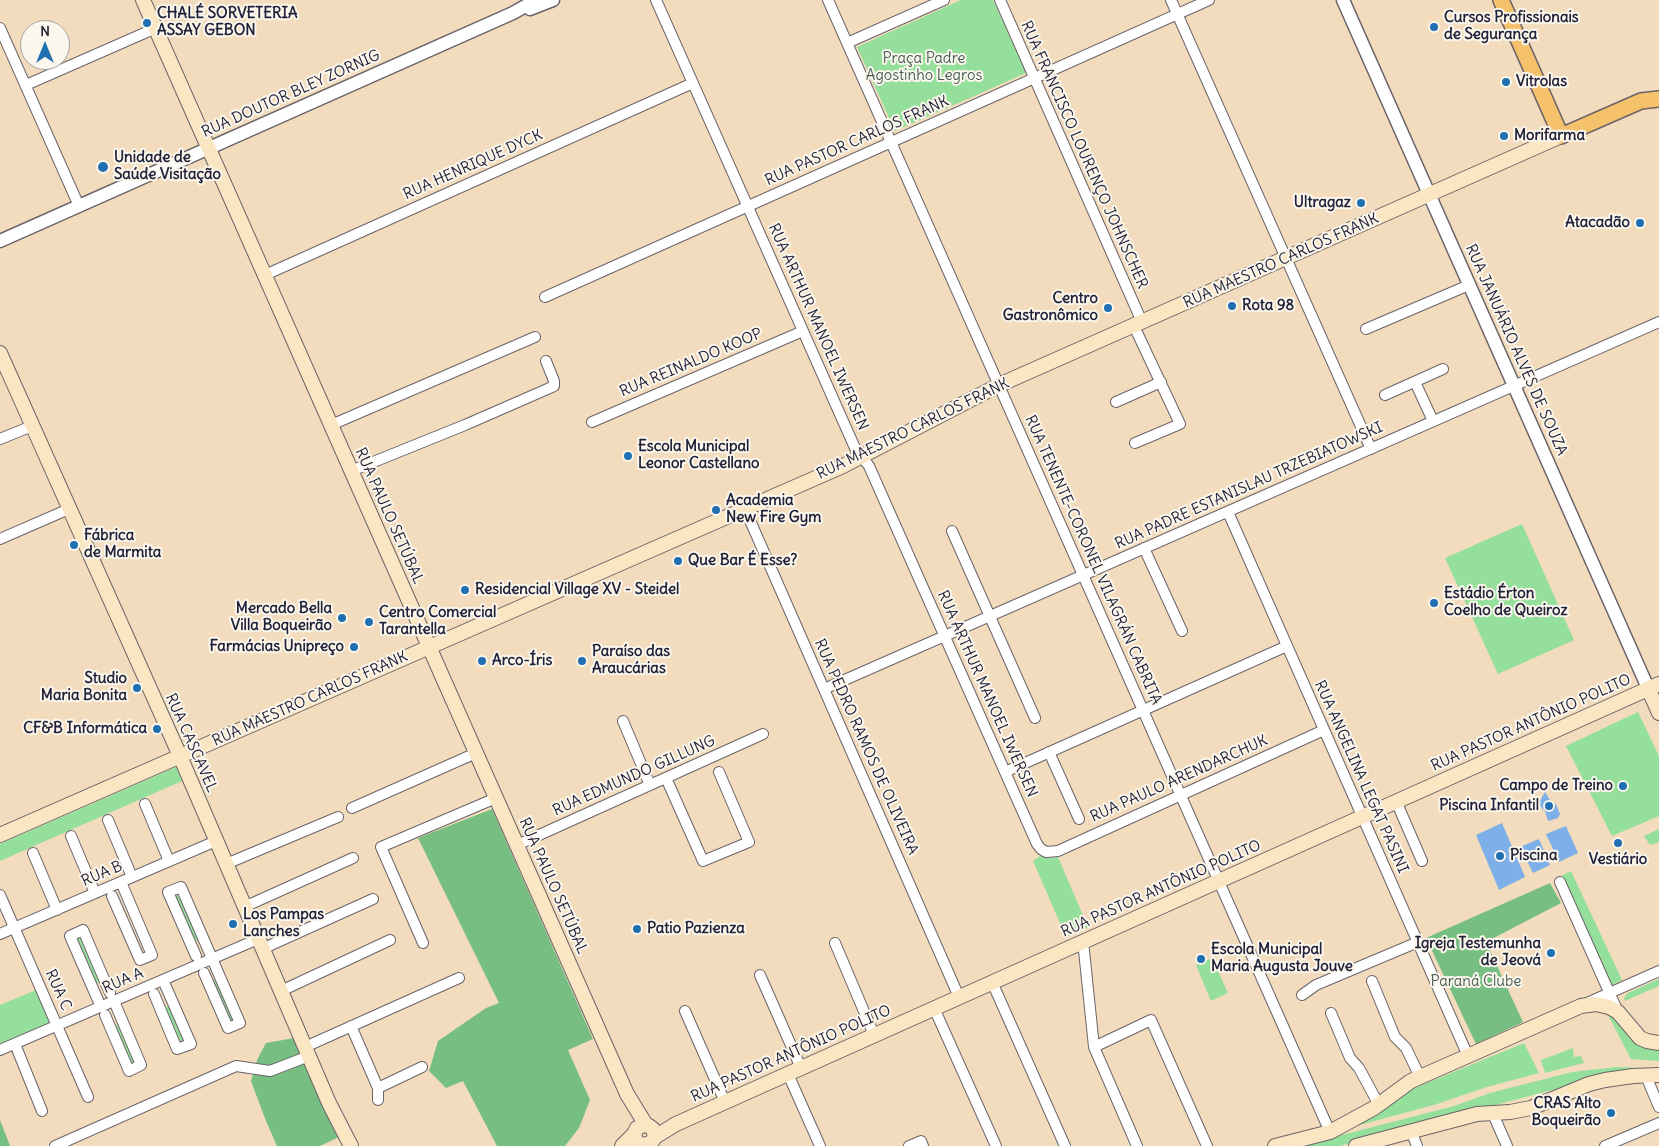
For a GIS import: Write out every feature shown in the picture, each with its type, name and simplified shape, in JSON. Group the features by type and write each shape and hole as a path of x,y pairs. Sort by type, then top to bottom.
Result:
{"main road":[{"name":"RUA PAULO SETÚBAL","path":"143,0 646,1139"},
{"path":"1501,0 1561,136"},
{"path":"1641,101 1659,100"},
{"name":"RUA MAESTRO CARLOS FRANK","path":"0,835 862,457 999,385 1641,101"},
{"name":"RUA CASCAVEL","path":"0,353 180,756 329,1103 351,1146"},
{"name":"RUA JANUÁRIO ALVES DE SOUZA","path":"1654,686 1659,713"},
{"name":"RUA PASTOR ANTÔNIO POLITO","path":"622,1146 646,1139 1654,686"},
{"path":"1276,1146 1330,1132 1379,1105 1400,1088 1420,1077 1581,1006 1589,1004 1602,1005 1618,1012 1635,1034 1653,1042"},
{"path":"1356,1146 1477,1114 1493,1114 1531,1108 1589,1084 1605,1080 1625,1076 1652,1076"}],"street":[{"name":"RUA DOUTOR BLEY ZORNIG","path":"0,241 513,13 536,0"},
{"name":"RUA DOUTOR BLEY ZORNIG","path":"513,13 531,9 553,0"},
{"name":"RUA ARTHUR MANOEL IWERSEN","path":"656,0 855,448 869,466 1037,844 1046,852"},
{"name":"RUA TENENTE-CORONEL VILAGRÁN CABRITA","path":"828,0 1330,1132"},
{"path":"847,43 944,0"},
{"name":"RUA FRANCISCO LOURENÇO JOHNSCHER","path":"1000,0 1180,424 1135,443"},
{"path":"1171,0 1370,449"},
{"name":"RUA PASTOR CARLOS FRANK","path":"545,297 1209,0"},
{"name":"RUA JANUÁRIO ALVES DE SOUZA","path":"1343,0 1514,386 1654,686"},
{"path":"0,28 79,206"},
{"path":"26,85 156,28"},
{"name":"RUA HENRIQUE DYCK","path":"265,275 693,83"},
{"name":"RUA MAESTRO CARLOS FRANK","path":"1641,101 1659,93"},
{"path":"1366,329 1469,285"},
{"name":"RUA PADRE ESTANISLAU TRZEBIATOWSKI","path":"824,689 1659,322"},
{"name":"RUA REINALDO KOOP","path":"592,422 803,331"},
{"path":"331,425 535,337"},
{"path":"351,471 465,425 554,386 554,381 546,361"},
{"path":"1385,396 1443,369"},
{"path":"1116,402 1161,382"},
{"path":"1415,382 1433,421"},
{"path":"0,440 32,426"},
{"path":"0,539 70,509"},
{"name":"RUA PEDRO RAMOS DE OLIVEIRA","path":"745,509 960,997"},
{"name":"RUA ANGELINA LEGAT PASINI","path":"1228,512 1468,1056"},
{"path":"952,531 1035,718"},
{"path":"1144,548 1182,631"},
{"path":"1005,772 1287,646"},
{"path":"623,721 650,785"},
{"name":"RUA PAULO ARENDARCHUK","path":"1046,852 1058,851 1324,730"},
{"name":"RUA EDMUNDO GILLUNG","path":"517,845 763,734"},
{"path":"1049,752 1079,819"},
{"path":"352,808 476,753"},
{"path":"666,778 703,861 749,842 719,772"},
{"path":"423,943 381,847 496,798"},
{"path":"1396,801 1422,861"},
{"path":"145,804 169,862"},
{"path":"226,864 338,816"},
{"path":"108,820 132,877"},
{"path":"71,836 95,893"},
{"name":"RUA B","path":"0,934 216,841"},
{"path":"33,853 57,910"},
{"path":"244,907 353,858"},
{"path":"112,896 140,960 152,955 121,882"},
{"path":"1560,882 1618,1012"},
{"path":"196,956 168,892 181,887 240,1023 228,1028 204,973"},
{"name":"RUA C","path":"0,895 88,1096"},
{"path":"120,913 127,897"},
{"name":"RUA A","path":"0,1050 57,1026 103,1011 112,998 163,980 212,959 260,944 374,899"},
{"path":"83,930 141,1065 129,1071 96,996 70,936 83,930"},
{"path":"280,991 390,940"},
{"path":"1083,941 1094,1047 1138,1146"},
{"path":"1302,995 1316,985 1418,942"},
{"path":"191,943 207,947"},
{"path":"835,943 874,1035"},
{"path":"209,984 217,971"},
{"path":"1581,1006 1659,971"},
{"path":"760,975 820,1146"},
{"path":"96,996 103,977"},
{"path":"55,1146 236,1066 270,1071 351,1026 459,978"},
{"path":"154,994 177,1050 191,1044 163,980"},
{"path":"1372,981 1395,1037 1406,1048 1420,1077"},
{"path":"992,982 1065,1146"},
{"path":"161,1011 170,996"},
{"path":"934,1008 996,1146"},
{"path":"686,1011 725,1102"},
{"path":"1331,1013 1350,1058 1359,1068 1379,1105"},
{"path":"112,1031 119,1014"},
{"path":"1094,1047 1150,1020 1207,1146"},
{"path":"351,1026 378,1088 378,1100"},
{"path":"15,1044 42,1111"},
{"path":"378,1088 422,1067"},
{"path":"1652,1076 1659,1106"},
{"path":"1493,1114 1507,1146"},
{"path":"1605,1146 1659,1124"},
{"path":"1411,1132 1417,1146"},
{"path":"909,1146 922,1143"}],"green space":[{"name":"Praça Padre Agostinho Legros","path":"961,0 993,0 1026,73 895,131 857,47"},
{"path":"1522,524 1574,640 1498,674 1445,558"},
{"name":"Campo de Treino","path":"1638,712 1659,756 1659,816 1612,836 1566,746"},
{"path":"176,767 182,781 0,861 0,844"},
{"path":"492,809 593,1039 568,1050 590,1100 579,1128 565,1146 497,1146 463,1081 446,1088 429,1071 438,1041 486,1008 499,1003 418,838"},
{"path":"1659,829 1659,842 1650,845 1644,836"},
{"path":"1040,856 1047,858 1058,857 1088,927 1066,937 1033,861"},
{"path":"1571,871 1622,980 1612,985 1561,876"},
{"name":"Paraná Clube","path":"1550,883 1561,903 1486,942 1523,1022 1476,1044 1426,938"},
{"path":"179,891 202,942 192,940 172,894"},
{"path":"81,933 100,977 96,988 74,937"},
{"path":"1212,958 1228,993 1211,1001 1196,965"},
{"path":"216,978 235,1020 230,1022 213,984"},
{"path":"1659,979 1659,986 1625,1001 1624,998 1628,993"},
{"path":"36,990 51,1023 0,1044 0,1005"},
{"path":"170,1002 187,1042 179,1045 164,1011"},
{"path":"1608,1015 1613,1015 1629,1038 1637,1044 1646,1048 1659,1049 1659,1061 1631,1059"},
{"path":"119,1020 138,1064 130,1068 114,1031"},
{"path":"294,1038 339,1137 320,1146 277,1146 251,1081 257,1060 266,1043"},
{"path":"1524,1043 1539,1073 1349,1128 1405,1092"},
{"path":"1573,1048 1574,1057 1581,1056 1584,1063 1545,1073 1541,1060"},
{"path":"1616,1067 1643,1068 1602,1077 1340,1146 1302,1146 1325,1137 1338,1136 1454,1106 1490,1093 1572,1072"},
{"path":"0,1120 10,1146 0,1146"}],"water":[{"name":"Piscina Infantil","path":"1545,792 1551,802 1556,804 1560,814 1558,818 1548,821 1545,811 1538,804"},
{"name":"Piscina","path":"1502,823 1525,877 1499,890 1476,835"},
{"name":"Piscina","path":"1566,826 1578,853 1559,862 1546,834"},
{"name":"Piscina","path":"1539,839 1550,865 1533,873 1520,847"}],"place":[{"name":"CHALÉ SORVETERIA ASSAY GEBON","path":"147,23"},
{"name":"Cursos Profissionais de Segurança","path":"1434,27"},
{"name":"Vitrolas","path":"1506,82"},
{"name":"Morifarma","path":"1504,136"},
{"name":"Unidade de Saúde Visitação","path":"103,167"},
{"name":"Ultragaz","path":"1361,203"},
{"name":"Atacadão","path":"1640,223"},
{"name":"Rota 98","path":"1232,306"},
{"name":"Centro Gastronômico","path":"1108,308"},
{"name":"Escola Municipal Leonor Castellano","path":"628,456"},
{"name":"Academia New Fire Gym","path":"716,510"},
{"name":"Fábrica de Marmita","path":"74,545"},
{"name":"Que Bar É Esse?","path":"678,561"},
{"name":"Residencial Village XV - Steidel","path":"465,590"},
{"name":"Estádio Érton Coelho de Queiroz","path":"1434,603"},
{"name":"Mercado Bella Villa Boqueirão","path":"342,618"},
{"name":"Centro Comercial Tarantella","path":"369,622"},
{"name":"Farmácias Unipreço","path":"354,647"},
{"name":"Arco-Íris","path":"482,661"},
{"name":"Paraíso das Araucárias","path":"582,661"},
{"name":"Studio Maria Bonita","path":"137,688"},
{"name":"CF&B Informática","path":"157,729"},
{"name":"Campo de Treino","path":"1623,786"},
{"name":"Piscina Infantil","path":"1549,806"},
{"name":"Vestiário","path":"1618,843"},
{"name":"Piscina","path":"1500,856"},
{"name":"Los Pampas Lanches","path":"233,924"},
{"name":"Patio Pazienza","path":"637,929"},
{"name":"Igreja Testemunha de Jeová","path":"1551,953"},
{"name":"Escola Municipal Maria Augusta Jouve","path":"1201,959"},
{"name":"CRAS Alto Boqueirão","path":"1611,1113"}]}
